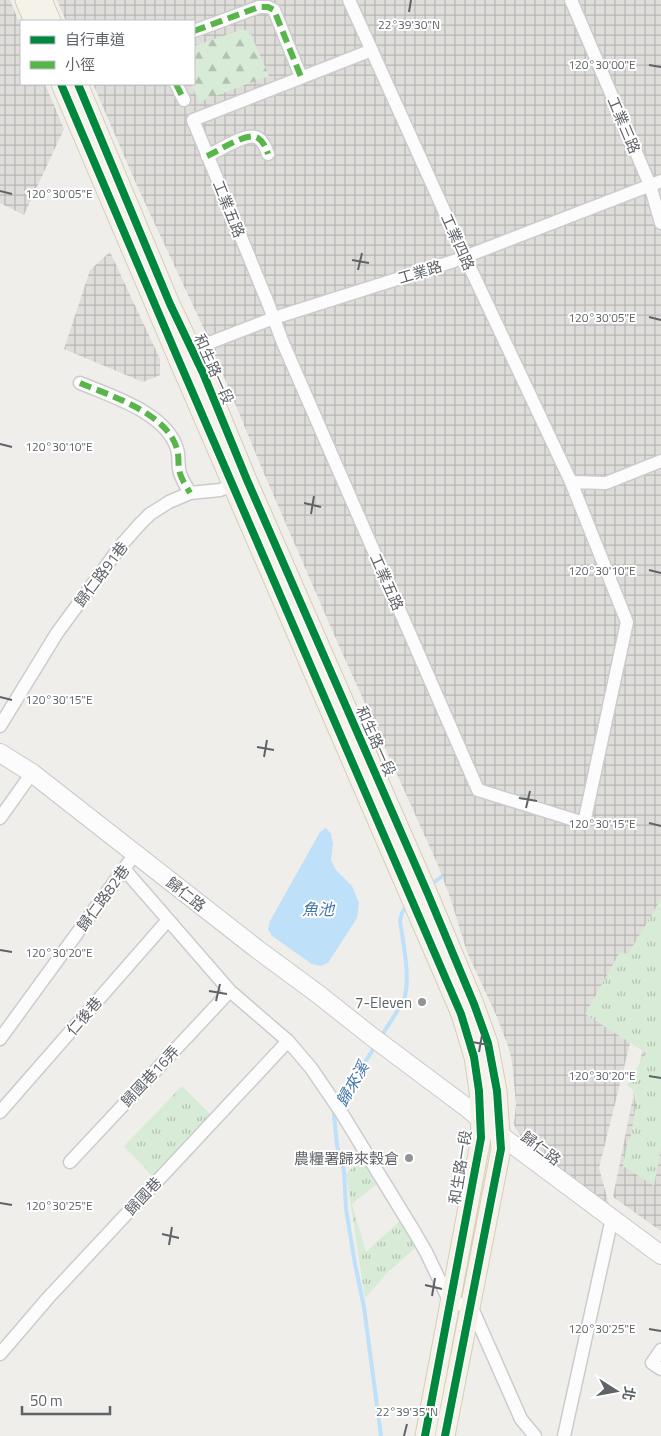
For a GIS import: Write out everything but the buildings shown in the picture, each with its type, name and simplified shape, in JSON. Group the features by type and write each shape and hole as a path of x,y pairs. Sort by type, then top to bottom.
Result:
{"main road":[{"path":"25,0 34,20"},
{"path":"42,0 51,20"},
{"name":"和生路一段","path":"61,85 183,351 203,373 240,482 418,893 474,1004 488,1043 497,1091 501,1149 445,1436"},
{"name":"和生路一段","path":"78,85 183,351"},
{"name":"和生路一段","path":"418,893 461,1014 474,1057 479,1090 482,1138 425,1436"}],"street":[{"name":"工業四路","path":"349,0 465,257 571,482"},
{"name":"工業三路","path":"571,0 655,183 661,223"},
{"path":"195,31 259,7 268,7 274,10 301,77"},
{"name":"工業五路","path":"372,50 193,120 287,352 478,790 584,823 627,622 571,482"},
{"path":"176,85 184,100"},
{"path":"208,156 244,137 252,136 259,138 264,143 268,154"},
{"name":"工業路","path":"183,351 274,318 465,257 655,183"},
{"path":"80,383 138,408 156,421 168,433 177,449 179,471 190,493"},
{"path":"571,482 606,483 661,461"},
{"name":"歸仁路91巷","path":"0,726 57,633 123,543 150,514 169,502 190,493 220,490 240,482"},
{"name":"歸仁路","path":"0,753 32,773 257,949 500,1135 661,1255"},
{"path":"0,818 32,773"},
{"name":"歸仁路82巷","path":"0,1039 135,854"},
{"path":"124,869 230,991 288,1041 311,1068 341,1112 426,1252 450,1302 471,1306 521,1419 535,1436"},
{"name":"仁後巷","path":"0,1112 168,920"},
{"name":"歸國巷16弄","path":"70,1162 230,991"},
{"name":"歸國巷","path":"0,1354 48,1298 288,1041"},
{"path":"564,1436 612,1218"},
{"path":"661,1350 652,1363 661,1369"}],"shaded area":[{"path":"0,0 10,0 20,25 20,85 45,85 64,129 24,215 0,203"},
{"path":"57,0 661,0 661,919 599,1168 610,1208 536,1153 523,1140 516,1129 514,1124 516,1104 512,1061 508,1046 497,1017 467,952 437,863 336,639 205,331 138,188 93,85 195,85 195,20 66,20"},
{"path":"110,252 160,359 160,375 143,382 64,349 90,270"},
{"path":"661,957 661,1231 613,1197"}],"green space":[{"path":"243,29 250,32 269,76 199,102 191,85 195,85 195,46"},
{"path":"661,899 661,1148 654,1186 623,1166 636,1105 633,1090 627,1085 646,1053 585,1014 620,952 628,954"},
{"path":"182,1086 215,1119 157,1181 124,1146"},
{"path":"364,1157 378,1183 352,1204 366,1252 401,1220 415,1248 388,1272 365,1298 346,1174"}],"water":[{"name":"魚池","path":"326,828 331,834 333,844 331,860 336,870 352,886 359,903 357,918 328,963 321,966 312,964 272,936 268,929 270,921 320,832"}],"waterway":[{"name":"歸來溪","path":"429,886 441,877"},
{"name":"歸來溪","path":"381,1037 402,1003 406,991 406,961 400,921 407,905"},
{"name":"歸來溪","path":"338,1104 376,1045"},
{"name":"歸來溪","path":"335,1110 337,1145 344,1171 346,1209 364,1307 381,1436"}],"marked path":[{"path":"195,31 259,7 268,7 274,10 301,77"},
{"path":"176,85 184,100"},
{"path":"207,156 247,137 258,138 262,141 268,154"},
{"path":"80,383 136,407 162,425 171,436 177,449 180,472 190,493"}],"cycle path":[{"path":"61,85 461,1014 474,1057 479,1091 481,1138 425,1436"},
{"path":"78,85 170,304 203,373 247,480 428,894 474,1004 488,1043 497,1091 501,1149 445,1436"}],"place":[{"name":"7-Eleven","path":"422,1002"},
{"name":"農糧署歸來穀倉","path":"409,1158"}]}
